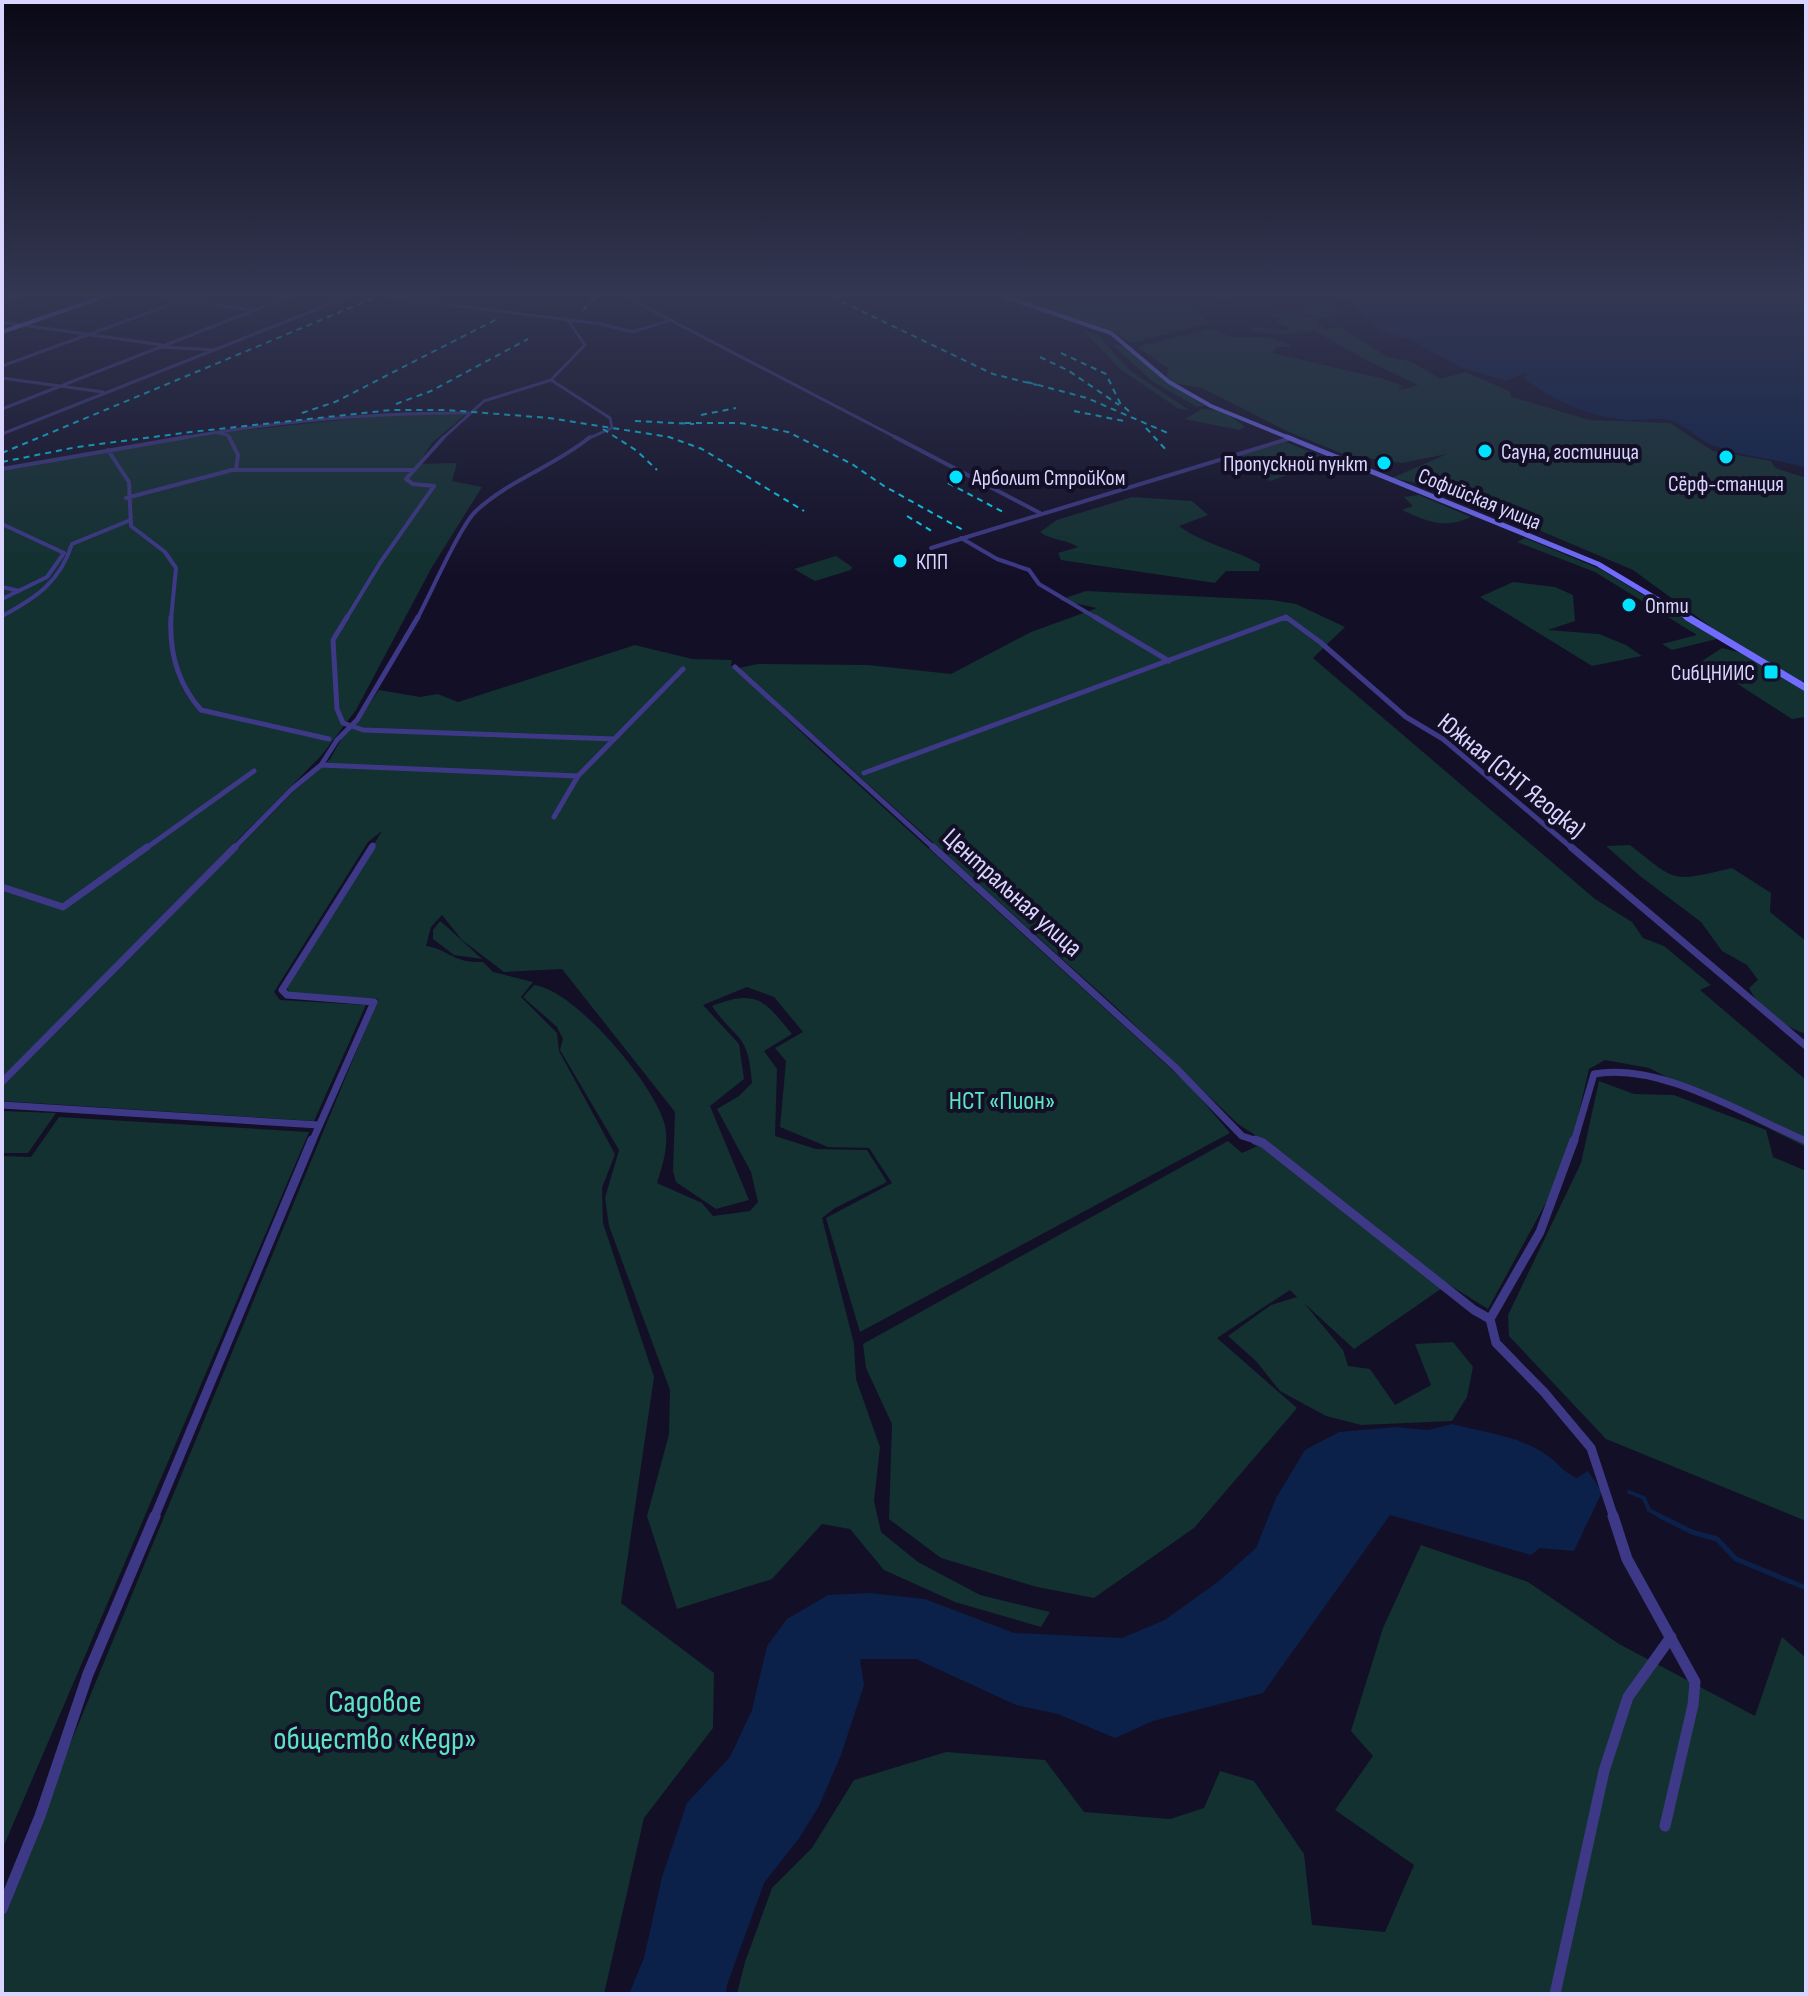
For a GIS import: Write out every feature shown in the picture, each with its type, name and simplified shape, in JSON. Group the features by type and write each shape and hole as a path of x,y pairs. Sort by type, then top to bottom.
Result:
{"main road":[{"name":"Софийская улица","path":"1180,390 1212,406 1598,564 1806,688"}],"street":[{"path":"2,409 50,390"},
{"path":"89,390 108,392"},
{"path":"2,434 113,390"},
{"path":"519,390 484,401 406,479 413,484 434,486 371,576 333,640 337,709 340,719 363,730 614,739"},
{"path":"2,1082 281,801 321,765 357,720 395,660 474,513 505,489 564,458 590,437 612,428 610,418 567,390"},
{"path":"803,390 1040,513"},
{"path":"2,469 214,432 403,412 471,413"},
{"path":"214,432 228,435 238,455 236,470"},
{"path":"931,548 1291,438"},
{"path":"108,450 124,471 129,484 126,498 128,521 170,558 177,571 171,628 176,667 189,699 201,710 329,739"},
{"path":"126,498 236,470 412,470"},
{"path":"2,616 32,600 60,577 72,544 128,521"},
{"path":"2,524 64,553 59,567 44,579 2,599"},
{"path":"961,538 997,559 1029,570 1039,584 1169,661"},
{"path":"2,587 19,591"},
{"name":"Южная (СНТ Ягодка)","path":"1169,661 1286,617 1320,642 1406,717 1443,739 1806,1046"},
{"path":"864,773 1169,661"},
{"name":"Центральная улица","path":"735,667 1176,1068 1242,1136 1263,1143 1474,1310 1490,1319"},
{"path":"554,817 578,776 683,669"},
{"path":"321,765 578,776"},
{"path":"2,887 63,907 254,771"},
{"path":"2,1909 40,1816 88,1674 319,1125 374,1002 287,995 282,990 373,845"},
{"path":"1665,1826 1693,1705 1695,1682 1627,1559 1591,1448 1544,1392 1496,1343 1490,1319 1537,1237 1567,1165 1594,1074 1602,1070 1631,1070 1699,1094 1806,1141"},
{"path":"2,1105 319,1125"},
{"path":"1555,1994 1604,1771 1628,1697 1671,1637"}],"green space":[{"path":"1151,390 1159,390 1189,410 1179,409"},
{"path":"1168,390 1180,390 1205,406 1197,407"},
{"path":"1206,390 1507,390 1512,397 1589,420 1670,423 1713,451 1771,461 1775,468 1806,478 1806,679 1796,686 1806,692 1806,717 1792,719 1702,661 1722,648 1742,653 1759,662 1633,570 1437,487 1392,478 1447,454 1402,463 1346,455 1289,432"},
{"path":"1202,409 1225,414 1245,427 1239,430 1185,419"},
{"path":"397,414 466,414 432,443 418,464 457,463 452,481 482,487 432,567 356,710 321,756 2,1078 2,471 190,436"},
{"path":"1286,442 1330,460 1270,481 1230,458"},
{"path":"1419,495 1471,517 1444,523 1402,510 1413,506 1404,497"},
{"path":"1132,497 1192,501 1208,515 1179,526 1260,564 1259,571 1226,571 1215,583 1061,560 1058,553 1078,547 1040,532 1057,520"},
{"path":"1525,538 1600,569 1717,639 1672,650 1662,644 1697,635 1595,572 1517,542"},
{"path":"836,556 852,567 851,570 815,581 794,569"},
{"path":"1513,582 1555,587 1573,595 1575,621 1548,630 1599,634 1626,645 1642,656 1592,666 1480,597"},
{"path":"1086,591 1272,600 1296,604 1345,627 1313,658 1595,899 1632,922 1643,938 1664,946 1711,985 1700,990 1806,1080 1806,1147 1649,1068 1605,1060 1589,1069 1567,1164 1488,1309 1448,1284 1354,1349 1304,1303 1343,1350 1348,1366 1370,1369 1395,1405 1431,1385 1415,1344 1453,1342 1473,1367 1467,1397 1452,1421 1361,1425 1326,1416 1280,1391 1256,1361 1228,1336 1271,1305 1297,1297 1290,1290 1217,1338 1297,1408 1194,1528 1094,1598 1037,1587 941,1558 889,1519 892,1424 866,1368 863,1344 1228,1141 1242,1153 1266,1142 1238,1124 1118,1009 739,668 758,664 868,665 951,674 1031,632 1097,608 1059,600"},
{"path":"635,645 692,659 732,660 731,665 818,748 1190,1086 1230,1133 860,1332 826,1218 892,1183 869,1148 828,1147 780,1127 786,1061 775,1048 803,1032 774,997 747,987 703,1005 739,1044 744,1079 710,1106 749,1200 716,1209 676,1182 673,1171 675,1112 562,969 504,972 462,940 442,915 431,927 426,946 464,960 483,962 493,972 533,982 521,997 557,1033 559,1051 615,1154 602,1188 603,1223 654,1377 621,1603 714,1673 713,1728 644,1818 604,1994 2,1994 2,1909 378,999 290,994 287,988 382,831 368,842 274,992 280,1000 366,1005 314,1121 2,1101 2,1086 295,790 330,759 346,731 357,722 379,690 420,697 438,694 458,702"},
{"path":"1630,845 1667,873 1686,877 1732,868 1771,893 1770,912 1806,941 1806,1034 1780,1022 1766,1010 1749,988 1758,980 1747,965 1722,951 1701,922 1606,846"},
{"path":"440,921 482,959 454,955 433,939 433,930"},
{"path":"534,985 570,1003 610,1040 628,1062 657,1105 666,1130 666,1145 657,1183 702,1203 713,1216 750,1211 758,1202 751,1172 717,1109 739,1096 752,1083 748,1055 740,1039 712,1006 750,998 766,1006 792,1034 764,1051 777,1069 775,1136 816,1149 867,1150 887,1182 835,1208 822,1218 854,1344 856,1379 880,1447 874,1501 881,1532 918,1562 980,1595 1050,1612 1041,1627 955,1602 884,1570 850,1529 822,1524 772,1579 677,1609 647,1516 669,1434 670,1390 609,1226 605,1198 619,1150 560,1050 563,1039 557,1027 523,997"},
{"path":"1599,1081 1634,1094 1674,1095 1766,1130 1773,1157 1806,1171 1806,1521 1606,1439 1509,1336 1508,1315 1581,1163"},
{"path":"2,1111 56,1113 28,1153 2,1153"},
{"path":"59,1117 309,1132 2,1850 2,1156 31,1157"},
{"path":"1421,1545 1528,1582 1619,1644 1755,1716 1782,1637 1806,1658 1806,1994 737,1994 745,1962 772,1888 812,1848 854,1780 946,1752 1045,1760 1084,1812 1170,1819 1204,1808 1220,1771 1254,1781 1304,1854 1312,1925 1385,1932 1414,1865 1335,1810 1373,1756 1351,1731 1383,1628"}],"water":[{"path":"1541,390 1806,390 1806,468 1722,448 1668,420 1624,420 1598,415"},
{"path":"1452,1424 1528,1444 1577,1478 1588,1471 1602,1492 1574,1551 1540,1548 1531,1555 1390,1515 1263,1693 1153,1721 1115,1738 1058,1714 1016,1705 916,1659 860,1659 864,1685 841,1755 819,1806 800,1837 764,1883 726,1994 629,1994 644,1958 662,1877 687,1803 730,1757 752,1710 767,1646 787,1619 828,1595 868,1593 925,1599 1014,1633 1122,1638 1165,1620 1219,1581 1256,1548 1276,1498 1305,1450 1339,1432 1396,1427 1428,1430"}],"waterway":[{"path":"1629,1492 1644,1498 1649,1510 1664,1518"},
{"path":"1660,1516 1664,1518"},
{"path":"1664,1518 1692,1532 1717,1539 1736,1559 1806,1588"}],"railway":[{"path":"2,453 153,390"},
{"path":"302,413 358,390"},
{"path":"396,404 433,390"},
{"path":"1058,390 1087,398 1170,434"},
{"path":"1097,390 1119,405"},
{"path":"1114,390 1120,403 1132,414"},
{"path":"701,415 736,408"},
{"path":"2,462 77,447 191,432 391,410 447,410 549,418 669,437 702,449 804,511"},
{"path":"1074,411 1124,421"},
{"path":"635,421 694,424"},
{"path":"685,423 740,423 788,432 852,464 884,486 963,530"},
{"path":"1146,428 1168,452"},
{"path":"603,429 637,451 657,470"},
{"path":"948,483 1005,513"},
{"path":"907,516 935,533"}],"place":[{"name":"Сауна, гостиница","path":"1485,451"},
{"name":"Сёрф-станция","path":"1726,457"},
{"name":"Пропускной пункт","path":"1384,463"},
{"name":"Арболит СтройКом","path":"956,477"},
{"name":"КПП","path":"900,561"},
{"name":"Опти","path":"1629,605"},
{"name":"СибЦНИИС","path":"1771,672"}],"park label":[{"name":"НСТ «Пион»","path":"1002,1100"},
{"name":"Садовое общество «Кедр»","path":"375,1720"}]}
